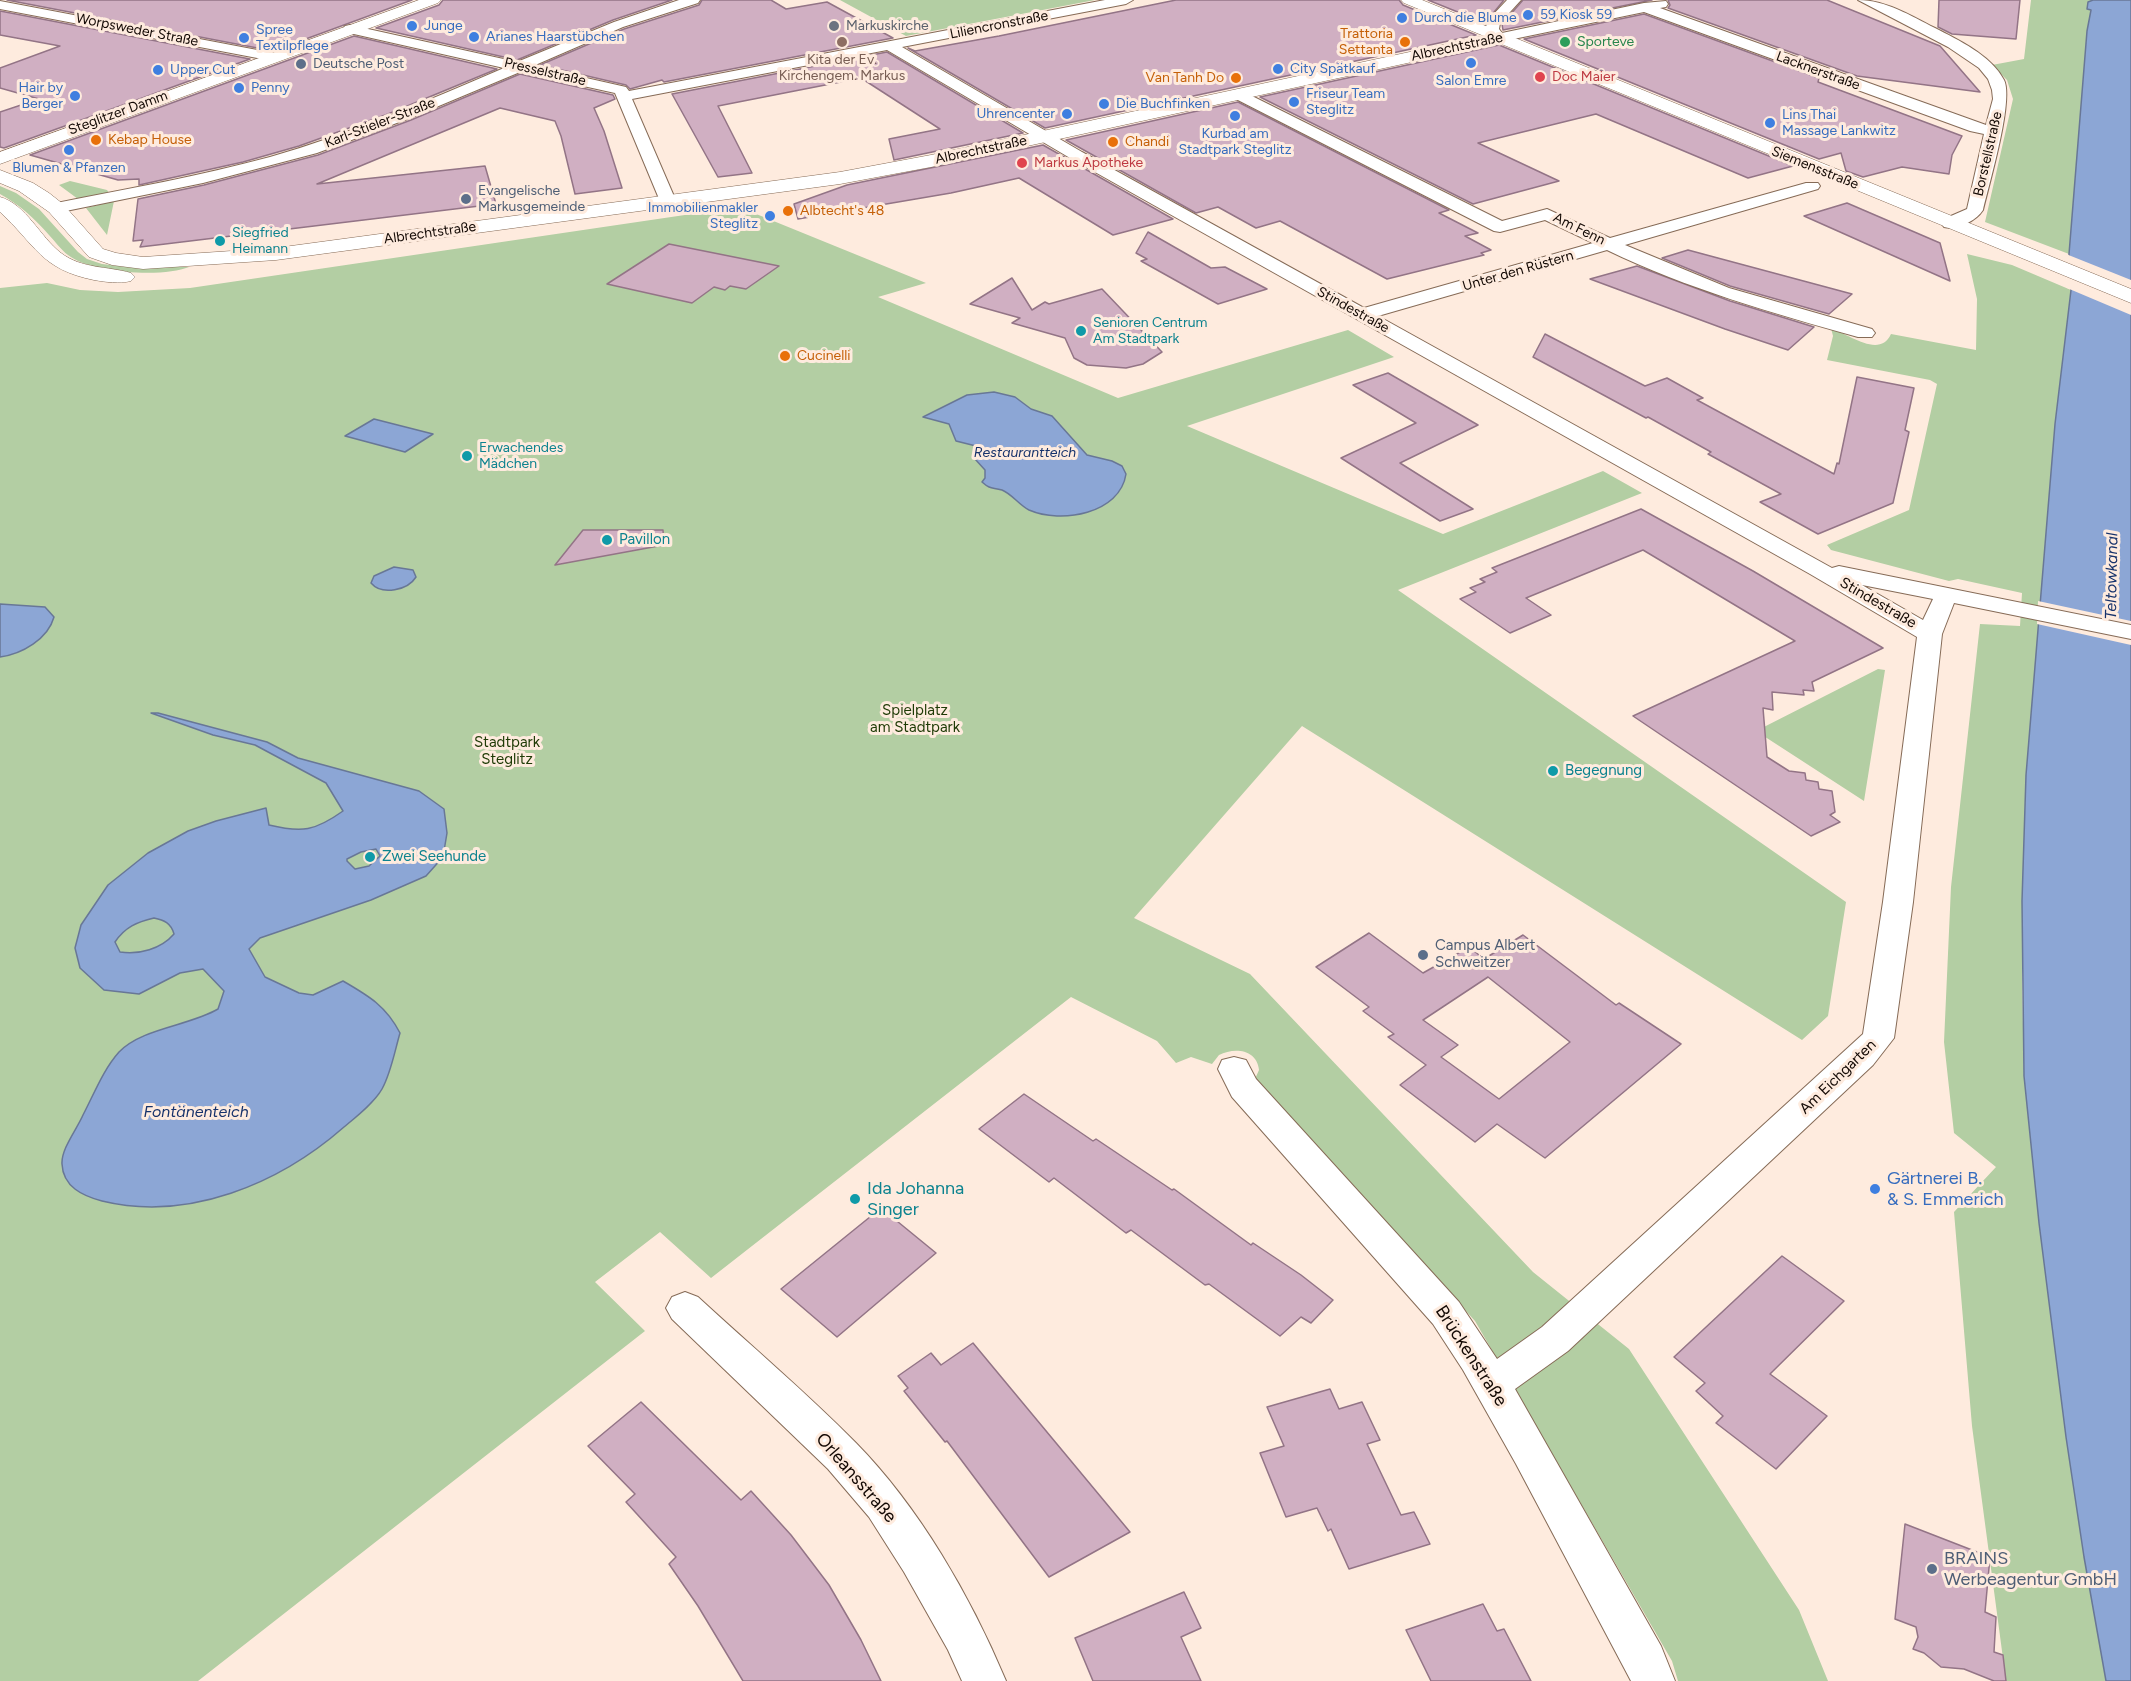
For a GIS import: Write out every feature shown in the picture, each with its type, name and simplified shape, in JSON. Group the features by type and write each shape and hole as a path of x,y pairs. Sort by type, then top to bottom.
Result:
{"street":[{"name":"Steglitzer Damm","path":"0,158 237,69 433,0"},
{"name":"Karl-Stieler-Straße","path":"56,208 194,181 287,157 362,131 612,26 693,0"},
{"name":"Liliencronstraße","path":"624,96 1125,0"},
{"name":"Siemensstraße","path":"1409,0 2131,297"},
{"path":"1499,38 1492,29 1493,24 1514,0"},
{"name":"Albrechtstraße","path":"276,254 840,178 1679,0"},
{"name":"Borstellstraße","path":"1865,0 1961,49 1990,71 1998,84 2000,99 1975,210 1971,215 1950,223"},
{"name":"Worpsweder Straße","path":"0,5 273,57"},
{"name":"Lacknerstraße","path":"1644,7 1975,128 1992,131"},
{"name":"Presselstraße","path":"351,29 621,90 624,96"},
{"name":"Stindestraße","path":"890,46 1044,136 1742,528 1818,568 1930,634 1947,594"},
{"name":"Steglitzer Damm","path":"0,144 133,97 237,69"},
{"name":"Am Fenn","path":"1239,95 1500,227 1547,214 1703,285 1790,313 1865,333"},
{"path":"624,96 668,201"},
{"path":"0,176 26,187 56,208 96,253 112,260 160,263 276,254"},
{"name":"Unter den Rüstern","path":"1361,315 1812,186"},
{"path":"0,203 18,217 59,262 78,270 104,275 169,275 276,254"},
{"name":"Stindestraße","path":"1818,568 2131,632"},
{"name":"Am Eichgarten","path":"1491,1384 1555,1339 1733,1177 1862,1056 1878,1038 1898,902 1930,634"},
{"name":"Brückenstraße","path":"1234,1069 1244,1088 1446,1313 1491,1384 1646,1661 1653,1681"},
{"name":"Orleansstraße","path":"684,1308 842,1456 883,1504 941,1597 974,1655 984,1681"}],"green space":[{"path":"840,0 1095,0 906,36"},
{"path":"2031,0 2093,0 2087,10 2091,10 2087,31 2069,254 1985,222 2013,99 2007,80 1992,65 2024,59"},
{"path":"70,181 107,190 110,194 78,199 59,185"},
{"path":"0,186 16,193 39,209 87,259 102,264 128,267 189,267 145,273 109,270 78,261 63,251 26,212 0,194"},
{"path":"114,201 107,235 86,208"},
{"name":"Stadtpark Steglitz","path":"739,207 926,283 878,297 1118,398 1348,330 1394,357 1187,426 1443,534 1603,471 1642,493 1398,590 1846,902 1828,1016 1802,1040 1302,726 1134,918 1250,974 1533,1272 1629,1349 1799,1610 1828,1681 1678,1681 1672,1661 1475,1321 1255,1079 1259,1070 1254,1058 1244,1052 1231,1051 1219,1055 1212,1064 1191,1057 1176,1063 1157,1041 1071,997 711,1278 660,1232 595,1282 645,1331 198,1681 0,1681 0,288 47,283 80,290 118,292 190,288"},
{"path":"1967,254 2012,265 2071,290 2055,424 2026,775 2022,975 2024,1076 2039,1223 2066,1437 2106,1681 2006,1681 1972,1426 1954,1212 1996,1167 1954,1133 1944,1042 1951,887 1980,624 2020,626 2022,593 1958,579 1949,581 1831,550 1827,545 1909,510 1937,384 1930,380 1827,360 1833,336 1831,328 1872,345 1886,341 1891,334 1976,350 1977,299"},
{"path":"1878,669 1885,670 1864,801 1756,731"}],"water":[{"name":"Teltowkanal","path":"2131,0 2131,1681 2106,1681 2084,1557 2066,1437 2039,1223 2024,1076 2022,901 2026,775 2055,424 2071,290 2069,254 2087,31 2091,10 2087,9 2088,2"},
{"name":"Restaurantteich","path":"994,392 1015,397 1031,409 1052,416 1087,455 1122,466 1126,474 1121,488 1113,498 1101,507 1072,515 1057,516 1029,510 1006,492 982,482 985,478 985,470 975,459 978,450 976,446 956,441 949,424 923,417 967,395"},
{"path":"374,419 433,434 405,452 345,436"},
{"path":"394,567 413,570 416,577 412,582 395,590 382,589 371,583 374,576"},
{"path":"0,604 45,607 54,617 40,639 17,653 0,657"},
{"name":"Fontänenteich","path":"151,713 267,742 298,758 419,791 444,809 447,833 443,857 426,876 371,900 260,938 249,949 265,977 299,993 313,995 343,981 369,997 389,1016 400,1033 385,1083 370,1105 291,1166 231,1193 199,1202 167,1206 134,1206 102,1201 81,1193 70,1184 63,1172 62,1158 103,1074 119,1052 129,1044 153,1032 194,1020 218,1009 224,991 203,969 180,973 139,994 104,990 80,968 75,948 81,925 108,885 148,853 188,831 266,808 269,825 291,829 316,826 343,811 326,783 255,745 213,735","holes":["376,849 380,856 369,866 355,869 347,861 361,852","154,918 167,923 174,934 163,944 149,950 135,953 120,952 115,942 123,932 137,923"]}],"pier":[{"path":"2066,254 2131,280 2131,315 2067,288"},
{"path":"2038,601 2131,621 2131,645 2037,624"}],"building":[{"path":"7,0 412,0 273,51"},
{"path":"443,0 672,0 613,20 517,60 376,28 439,5"},
{"path":"702,0 771,0 786,9 827,2 893,38 664,82 662,80 630,89 626,85 540,65 624,29 699,5"},
{"path":"1176,0 1399,0 1403,5 1476,35 1045,128 908,48 915,51 999,36"},
{"path":"1428,0 1504,0 1485,23"},
{"path":"1523,0 1652,0 1503,30 1502,24"},
{"path":"1668,0 1827,0 1940,46 1980,92 1857,76 1668,8 1670,5"},
{"path":"1939,0 2020,0 2016,39 1952,34 1938,27"},
{"path":"0,11 250,59 4,148 0,147 0,112 39,99 0,88 0,68 60,46 0,35"},
{"path":"1644,14 1819,78 1818,82 1962,136 1952,155 1949,174 1902,167 1863,177 1846,171 1841,153 1819,159 1524,39"},
{"path":"354,36 497,69 388,114 299,146 243,162 139,185 139,179 118,180 30,155"},
{"path":"1499,45 1793,166 1748,178 1596,114 1478,143 1559,181 1473,204 1260,97"},
{"path":"887,52 1023,133 894,160 889,139 940,129 861,78 718,106 752,173 718,177 672,94"},
{"path":"520,74 613,95 615,99 594,108 604,131 622,188 575,194 561,136 555,121 500,108 317,184 485,166 496,204 140,247 143,240 133,241 138,199 204,185 318,155 411,120"},
{"path":"1238,102 1449,210 1439,213 1478,233 1465,236 1491,250 1481,253 1484,255 1387,279 1280,221 1256,228 1218,207 1196,213 1066,140"},
{"path":"1043,145 1173,219 1113,235 1019,178 951,193 798,219 794,204 847,185"},
{"path":"1847,203 1940,243 1950,281 1804,216"},
{"path":"1148,232 1211,268 1225,267 1267,289 1218,304 1141,261 1147,259 1136,253"},
{"path":"669,244 779,266 746,289 730,286 725,290 714,287 692,303 607,284"},
{"path":"1688,250 1852,294 1829,314 1730,286 1662,258"},
{"path":"1637,266 1730,301 1814,327 1788,350 1590,279"},
{"path":"1012,278 1032,310 1045,302 1049,304 1102,289 1162,352 1143,364 1126,368 1087,365 1074,358 1065,338 1012,323 1020,318 970,304"},
{"path":"1545,334 1645,386 1667,378 1703,398 1697,400 1834,474 1837,463 1839,464 1857,377 1914,388 1905,430 1909,432 1893,503 1818,534 1760,502 1781,494 1708,454 1711,452 1648,417 1646,418 1533,357"},
{"path":"1388,373 1478,425 1400,463 1473,509 1440,521 1341,458 1416,423 1353,385"},
{"path":"1641,509 1753,571 1883,648 1812,682 1814,691 1803,690 1804,695 1772,692 1773,710 1763,708 1767,757 1789,771 1805,773 1806,780 1818,782 1819,789 1832,791 1835,812 1830,815 1840,822 1811,836 1633,716 1795,641 1643,550 1526,598 1551,615 1510,633 1460,599 1476,592 1470,588 1485,582 1480,579 1497,572 1492,568"},
{"name":"Pavillon","path":"583,530 663,530 664,545 555,565"},
{"path":"1369,933 1423,973 1469,947 1484,959 1523,935 1616,1005 1619,1003 1681,1044 1545,1158 1497,1124 1475,1142 1400,1085 1426,1065 1388,1037 1394,1034 1363,1011 1369,1007 1316,967","holes":["1488,977 1570,1042 1499,1099 1441,1057 1458,1045 1423,1020"]},
{"path":"1024,1094 1093,1141 1096,1139 1172,1190 1174,1189 1251,1245 1253,1243 1301,1275 1333,1300 1311,1323 1301,1317 1280,1336 1209,1284 1205,1285 1131,1230 1126,1233 1054,1178 1049,1182 979,1129"},
{"path":"881,1208 936,1253 837,1337 781,1289"},
{"path":"1782,1256 1844,1301 1770,1374 1827,1416 1776,1469 1716,1423 1723,1416 1696,1391 1705,1383 1674,1357"},
{"path":"973,1343 1130,1532 1049,1577 947,1441 945,1442 904,1391 908,1388 898,1376 931,1353 941,1365"},
{"path":"1330,1389 1339,1409 1362,1402 1380,1440 1367,1444 1401,1515 1414,1512 1430,1544 1349,1569 1331,1529 1328,1531 1317,1508 1286,1517 1260,1453 1284,1446 1267,1407"},
{"path":"641,1402 741,1500 751,1491 791,1535 829,1585 861,1640 881,1681 743,1681 698,1606 669,1564 676,1557 626,1502 635,1494 588,1446"},
{"path":"1905,1524 1990,1557 1985,1612 1996,1617 1994,1652 2003,1655 2006,1681 1994,1681 1964,1669 1941,1667 1924,1653 1913,1649 1918,1637 1916,1627 1895,1619"},
{"path":"1184,1592 1201,1628 1181,1637 1201,1681 1093,1681 1075,1638"},
{"path":"1483,1604 1497,1631 1504,1629 1531,1681 1431,1681 1406,1630"}],"place":[{"name":"59 Kiosk 59","path":"1528,15"},
{"name":"Durch die Blume","path":"1402,18"},
{"name":"Junge","path":"412,26"},
{"name":"Markuskirche","path":"834,26"},
{"name":"Arianes Haarstübchen","path":"474,37"},
{"name":"Spree Textilpflege","path":"244,38"},
{"name":"Kita der Ev. Kirchengem. Markus","path":"842,42"},
{"name":"Trattoria Settanta","path":"1405,42"},
{"name":"Sporteve","path":"1565,42"},
{"name":"Salon Emre","path":"1471,63"},
{"name":"Deutsche Post","path":"301,64"},
{"name":"City Spätkauf","path":"1278,69"},
{"name":"Upper Cut","path":"158,70"},
{"name":"Doc Maier","path":"1540,77"},
{"name":"Van Tanh Do","path":"1236,78"},
{"name":"Penny","path":"239,88"},
{"name":"Hair by Berger","path":"75,96"},
{"name":"Friseur Team Steglitz","path":"1294,102"},
{"name":"Die Buchfinken","path":"1104,104"},
{"name":"Uhrencenter","path":"1067,114"},
{"name":"Kurbad am Stadtpark Steglitz","path":"1235,116"},
{"name":"Lins Thai Massage Lankwitz","path":"1770,123"},
{"name":"Kebap House","path":"96,140"},
{"name":"Chandi","path":"1113,142"},
{"name":"Blumen & Pfanzen","path":"69,150"},
{"name":"Markus Apotheke","path":"1022,163"},
{"name":"Evangelische Markusgemeinde","path":"466,199"},
{"name":"Albtecht's 48","path":"788,211"},
{"name":"Immobilienmakler Steglitz","path":"770,216"},
{"name":"Siegfried Heimann","path":"220,241"},
{"name":"Senioren Centrum Am Stadtpark","path":"1081,331"},
{"name":"Cucinelli","path":"785,356"},
{"name":"Erwachendes Mädchen","path":"467,456"},
{"name":"Pavillon","path":"607,540"},
{"name":"Begegnung","path":"1553,771"},
{"name":"Zwei Seehunde","path":"370,857"},
{"name":"Campus Albert Schweitzer","path":"1423,955"},
{"name":"Gärtnerei B. & S. Emmerich","path":"1875,1189"},
{"name":"Ida Johanna Singer","path":"855,1199"},
{"name":"BRAINS Werbeagentur GmbH","path":"1932,1569"}],"park label":[{"name":"Spielplatz am Stadtpark","path":"915,720"}]}
